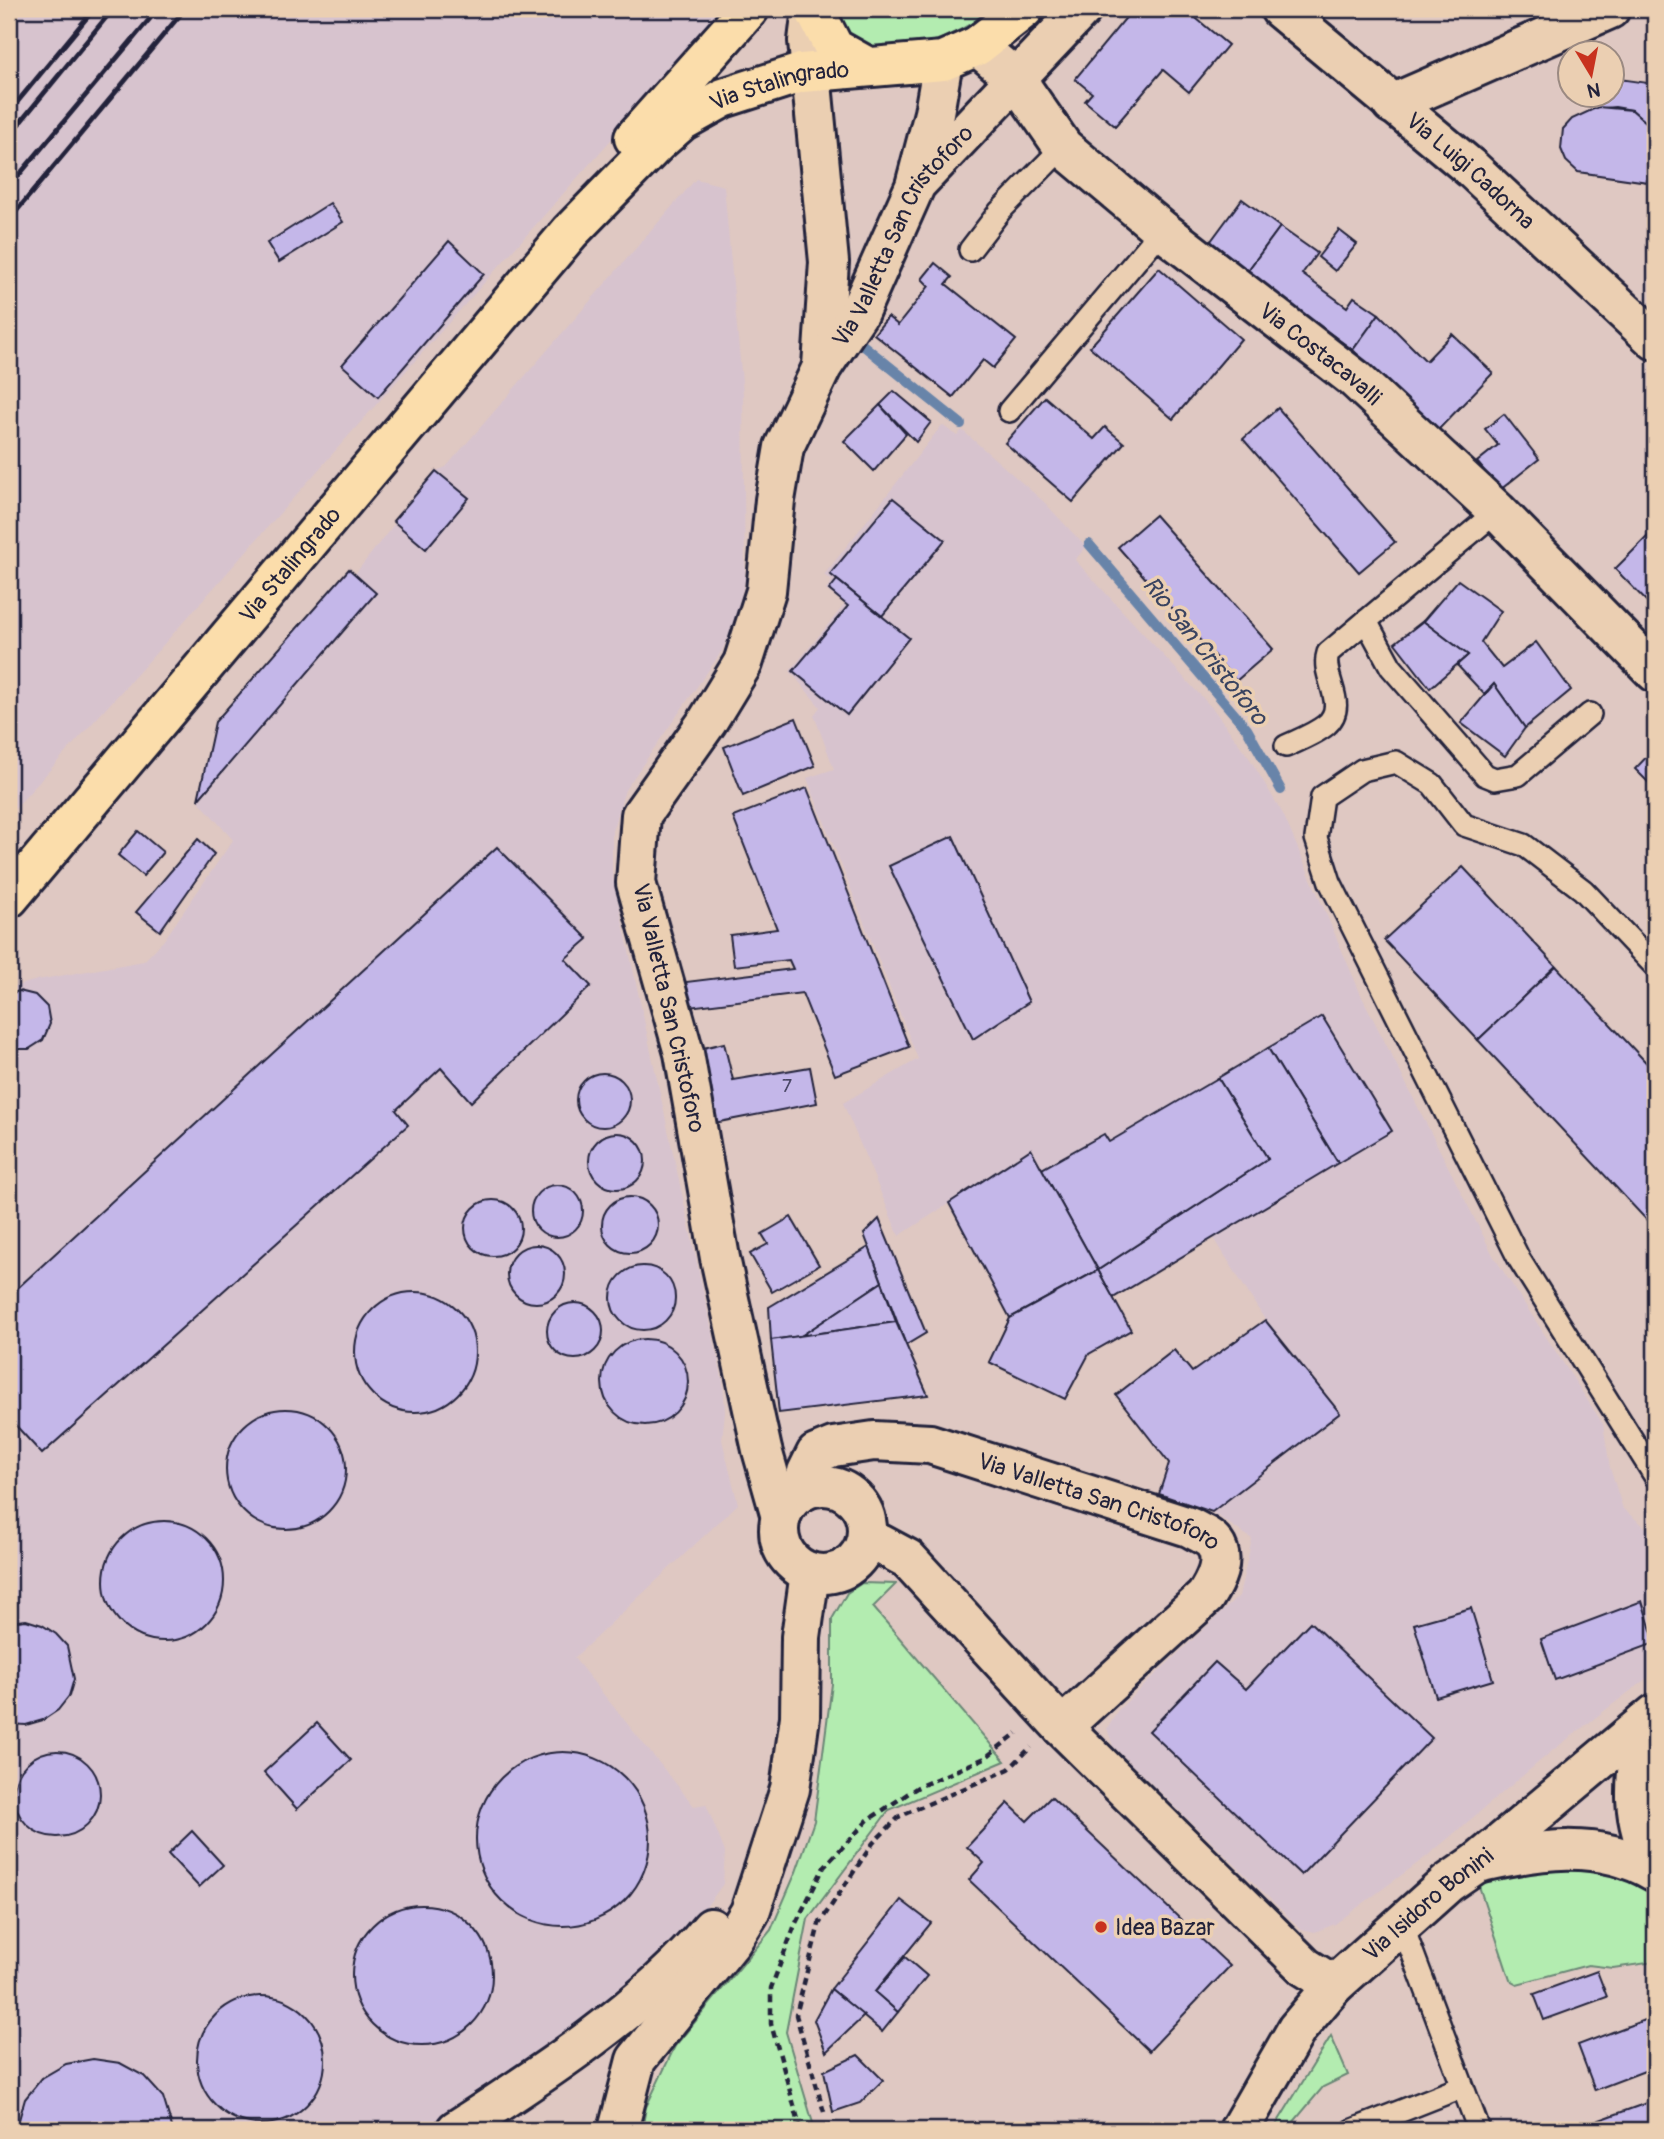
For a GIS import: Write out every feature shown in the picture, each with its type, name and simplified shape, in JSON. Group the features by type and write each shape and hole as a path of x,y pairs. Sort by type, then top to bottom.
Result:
{"main road":[{"name":"Via Stalingrado","path":"570,232 638,132 749,9"},
{"path":"813,9 834,48 868,67"},
{"name":"Via Stalingrado","path":"9,898 570,232 656,143 682,121 752,86 812,72 943,61 977,46 1024,9"}],"street":[{"name":"Via Valletta San Cristoforo","path":"813,9 808,41 829,262 822,367"},
{"name":"Via Valletta San Cristoforo","path":"792,1504 762,1450 720,1258 684,1053 636,883 642,815 707,722 743,663 766,592 775,500 784,447 822,367 859,312 916,184 1082,9"},
{"name":"Via Luigi Cadorna","path":"1280,9 1472,169 1655,340"},
{"path":"1392,104 1610,9"},
{"name":"Via Costacavalli","path":"977,46 1016,79 1063,146 1162,230 1355,379 1497,511 1655,672"},
{"path":"916,184 934,113 943,61"},
{"name":"Via Valletta San Cristoforo","path":"792,1504 816,1454 833,1447 874,1441 930,1444 1189,1527 1214,1543 1218,1554 1218,1577 1205,1597 1059,1724"},
{"path":"817,1486 846,1492 865,1514 868,1528 866,1543 860,1556 838,1573 810,1573 797,1567 781,1545 792,1504 817,1486"},
{"path":"866,1543 880,1544 908,1559 1059,1724 1305,1967 1334,1985"},
{"path":"618,2130 636,2060 732,1941 750,1912 789,1789 800,1717 801,1637 810,1573"},
{"path":"1652,1722 1635,1777 1636,1815 1641,1839 1655,1867"},
{"name":"Via Isidoro Bonini","path":"1239,2130 1297,2029 1334,1985 1448,1883 1477,1863 1652,1722"},
{"path":"1477,1863 1534,1850 1593,1851 1634,1860 1655,1872"},
{"path":"456,2130 543,2074 657,1983 697,1945 769,1854"}],"lane":[{"path":"970,250 1000,211 1063,146"},
{"path":"1009,411 1162,230"},
{"path":"1286,746 1326,725 1335,713 1337,701 1324,666 1328,653 1497,511"},
{"path":"1366,621 1391,667 1485,775 1495,779 1518,775 1590,714"},
{"path":"1655,965 1573,883 1524,845 1464,825 1432,784 1396,762 1362,770 1322,797 1316,838 1331,882 1519,1259 1655,1476"},
{"path":"1402,1925 1479,2130"},
{"path":"1353,2130 1462,2087"}],"path":[{"path":"801,2130 771,2024 771,1988 795,1925 824,1867 868,1820 918,1787 985,1758 1034,1720 1059,1724"},
{"path":"824,2112 796,2015 819,1924 837,1894 873,1843 900,1816 1009,1769 1059,1724"}],"shaded area":[{"path":"9,9 727,9 9,815"},
{"path":"696,179 724,186 743,393 745,580 734,623 722,651 625,790 612,831 612,873 723,1382 725,1412 722,1440 738,1504 574,1658 694,1806 706,1804 725,1852 723,1884 678,1945 518,2079 438,2130 9,2130 9,988 37,980 144,961 164,940 233,840 198,800 215,722 349,569 355,574 436,471 446,467"},
{"path":"942,425 957,436 962,430 1044,502 1086,547 1075,560 1214,710 1250,759 1283,814 1362,997 1494,1257 1603,1424 1610,1468 1623,1509 1655,1535 1655,1672 1552,1751 1426,1857 1335,1924 1315,1932 1301,1929 1113,1746 1107,1728 1118,1710 1239,1596 1252,1539 1212,1512 1340,1413 1265,1320 1214,1238 1113,1298 1031,1150 899,1236 843,1103 918,1059 807,778 834,769 814,715 820,707 790,671 845,604 826,590 832,581 824,575"}],"green space":[{"path":"835,9 994,9 945,37 907,49 888,51 852,45"},
{"path":"862,1583 896,1584 873,1607 1005,1761 889,1810 808,1919 786,2032 815,2130 642,2130 646,2107 675,2046 771,1930 796,1872 814,1821 832,1684 832,1619 847,1593"},
{"path":"1579,1860 1655,1886 1655,1962 1613,1968 1588,1965 1517,1984 1510,1980 1479,1886 1483,1881"},
{"path":"1331,2036 1348,2075 1323,2087 1287,2130 1273,2130"}],"building":[{"path":"1133,9 1185,9 1228,45 1189,92 1163,70 1115,126 1085,101 1092,93 1075,79"},
{"path":"1626,80 1655,84 1655,130 1632,110 1621,108 1626,108"},
{"path":"1596,108 1632,110 1655,130 1655,183 1578,172 1566,161 1561,149 1563,129 1572,119"},
{"path":"1242,199 1280,227 1246,273 1208,245"},
{"path":"330,203 343,222 279,262 267,243"},
{"path":"1280,227 1317,253 1302,274 1347,307 1354,297 1379,314 1353,350 1246,273"},
{"path":"1339,230 1357,244 1335,271 1318,257"},
{"path":"449,241 484,274 378,397 342,365"},
{"path":"935,263 952,277 946,284 1016,340 993,368 983,360 953,397 874,334 888,317 898,325 929,286 922,279"},
{"path":"1159,268 1241,339 1173,419 1090,347"},
{"path":"1379,314 1426,361 1452,334 1493,373 1437,431 1353,350"},
{"path":"894,391 931,422 916,442 880,405"},
{"path":"1045,397 1094,439 1105,427 1124,443 1073,502 1005,443"},
{"path":"880,405 906,434 874,471 844,441"},
{"path":"1278,408 1395,542 1359,572 1243,439"},
{"path":"1504,414 1539,459 1500,490 1477,462 1498,445 1485,429"},
{"path":"436,471 469,498 426,549 393,521"},
{"path":"893,498 945,540 882,616 830,574"},
{"path":"1155,515 1273,649 1236,681 1118,547"},
{"path":"1655,529 1655,610 1615,569"},
{"path":"349,569 376,593 198,800 215,722"},
{"path":"837,580 909,638 847,715 793,671 848,606 829,590"},
{"path":"1458,580 1501,611 1481,642 1502,668 1536,642 1571,690 1525,728 1494,684 1484,694 1457,665 1468,655 1423,621"},
{"path":"1423,621 1468,655 1430,688 1395,643"},
{"path":"1494,684 1525,728 1505,756 1461,723"},
{"path":"796,718 815,766 743,796 724,747"},
{"path":"1655,748 1655,789 1635,769"},
{"path":"807,788 909,1047 835,1075 802,993 689,1007 686,982 793,969 789,960 734,966 730,935 777,929 733,817"},
{"path":"138,831 163,852 143,876 118,855"},
{"path":"953,836 1029,1002 973,1039 889,866"},
{"path":"198,839 214,854 160,931 136,912"},
{"path":"497,847 588,939 565,959 591,986 471,1102 441,1068 396,1110 408,1125 42,1454 9,1418 9,1296"},
{"path":"1463,867 1556,966 1478,1040 1384,940"},
{"path":"1556,966 1655,1072 1655,1229 1478,1040"},
{"path":"19,991 35,995 47,1007 50,1024 43,1040 29,1049 9,1048 9,994"},
{"path":"1322,1016 1392,1131 1338,1163 1268,1048"},
{"path":"724,1043 733,1080 810,1067 817,1103 714,1123 699,1049"},
{"path":"1268,1048 1338,1163 1113,1298 1098,1270 1268,1159 1218,1078"},
{"path":"603,1073 622,1081 630,1100 622,1119 603,1127 584,1119 576,1100 584,1081"},
{"path":"1218,1078 1268,1159 1098,1270 1042,1169 1104,1134 1109,1142"},
{"path":"617,1133 628,1135 637,1141 643,1150 643,1172 637,1181 628,1187 617,1189 606,1187 597,1181 591,1172 589,1161 591,1150 597,1141 606,1135"},
{"path":"1031,1149 1098,1270 1010,1318 949,1203"},
{"path":"557,1185 567,1187 575,1193 581,1201 581,1221 575,1229 567,1235 557,1237 547,1235 539,1229 533,1221 531,1211 533,1201 539,1193 547,1187"},
{"path":"630,1197 641,1199 650,1205 656,1214 656,1236 650,1245 641,1251 630,1253 619,1251 610,1245 604,1236 602,1225 604,1214 610,1205 619,1199"},
{"path":"493,1200 504,1202 513,1208 519,1217 519,1239 513,1248 504,1254 493,1256 482,1254 473,1248 467,1239 465,1228 467,1217 473,1208 482,1202"},
{"path":"791,1217 819,1265 772,1292 750,1254 768,1244 762,1234"},
{"path":"879,1219 926,1333 906,1345 864,1234"},
{"path":"530,1245 542,1245 557,1253 565,1268 565,1280 557,1295 542,1303 530,1303 515,1295 507,1280 507,1268 515,1253"},
{"path":"869,1247 882,1282 801,1336 771,1340 769,1307"},
{"path":"643,1266 655,1268 666,1275 673,1286 673,1310 666,1321 655,1328 643,1330 631,1328 620,1321 613,1310 611,1298 613,1286 620,1275 631,1268"},
{"path":"1098,1270 1131,1330 1089,1354 1065,1399 989,1362 1010,1318"},
{"path":"882,1282 896,1322 801,1336"},
{"path":"415,1292 438,1297 457,1310 470,1329 475,1352 470,1375 457,1394 438,1407 415,1412 392,1407 373,1394 360,1375 355,1352 360,1329 373,1310 392,1297"},
{"path":"575,1303 586,1305 595,1311 601,1320 601,1342 595,1351 586,1357 575,1359 564,1357 555,1351 549,1342 547,1331 549,1320 555,1311 564,1305"},
{"path":"1265,1320 1340,1413 1212,1512 1159,1494 1169,1463 1116,1395 1174,1350 1192,1372"},
{"path":"896,1322 928,1395 779,1413 771,1340"},
{"path":"645,1339 669,1346 681,1358 688,1382 681,1406 669,1418 645,1425 621,1418 609,1406 602,1382 609,1358 621,1346"},
{"path":"286,1409 309,1414 328,1427 341,1446 346,1469 341,1492 328,1511 309,1524 286,1529 263,1524 244,1511 231,1492 226,1469 231,1446 244,1427 263,1414"},
{"path":"164,1521 187,1526 206,1539 219,1558 224,1581 219,1604 206,1623 187,1636 164,1641 141,1636 122,1623 109,1604 104,1581 109,1558 122,1539 141,1526"},
{"path":"1642,1601 1655,1643 1555,1680 1541,1639"},
{"path":"1471,1608 1493,1680 1436,1697 1414,1624"},
{"path":"26,1620 42,1625 56,1634 67,1646 74,1679 69,1696 58,1710 43,1720 26,1725 9,1724 9,1622"},
{"path":"1310,1622 1432,1738 1301,1875 1149,1731 1215,1662 1246,1689"},
{"path":"317,1723 351,1760 297,1809 264,1772"},
{"path":"57,1751 73,1755 87,1764 96,1778 100,1794 96,1810 87,1824 73,1833 57,1837 41,1833 27,1824 18,1810 14,1794 18,1778 27,1764 41,1755"},
{"path":"563,1752 596,1759 625,1777 643,1806 650,1839 643,1872 625,1901 596,1919 563,1926 530,1919 501,1901 483,1872 476,1839 483,1806 501,1777 530,1759"},
{"path":"1051,1797 1230,1966 1149,2051 969,1880 984,1863 967,1847 1008,1803 1027,1821"},
{"path":"192,1831 223,1865 199,1887 168,1854"},
{"path":"901,1900 931,1923 875,1992 898,2012 882,2032 831,1989"},
{"path":"422,1905 449,1910 471,1926 487,1948 492,1975 487,2002 471,2024 449,2040 422,2045 395,2040 373,2024 357,2002 352,1975 357,1948 373,1926 395,1910"},
{"path":"905,1957 927,1976 898,2012 875,1992"},
{"path":"1597,1971 1607,1997 1544,2020 1534,1994"},
{"path":"831,1989 864,2016 826,2052 814,2020"},
{"path":"261,1996 286,2001 306,2015 320,2035 325,2060 320,2085 306,2105 286,2119 261,2124 236,2119 216,2105 202,2085 197,2060 202,2035 216,2015 236,2001"},
{"path":"1655,2016 1655,2067 1595,2090 1578,2045"},
{"path":"858,2055 883,2080 860,2103 833,2112 824,2071"},
{"path":"93,2059 120,2063 144,2076 163,2097 173,2130 16,2130 25,2099 42,2078 66,2064"},
{"path":"1655,2100 1655,2130 1572,2130"}],"waterway":[{"name":"Rio San Cristoforo","path":"859,342 961,424"},
{"name":"Rio San Cristoforo","path":"1089,544 1247,729 1281,790"}],"railway":[{"path":"9,112 94,9"},
{"path":"9,136 113,9"},
{"path":"9,187 158,9"},
{"path":"9,220 185,9"}],"place":[{"name":"Idea Bazar","path":"1101,1927"}]}
